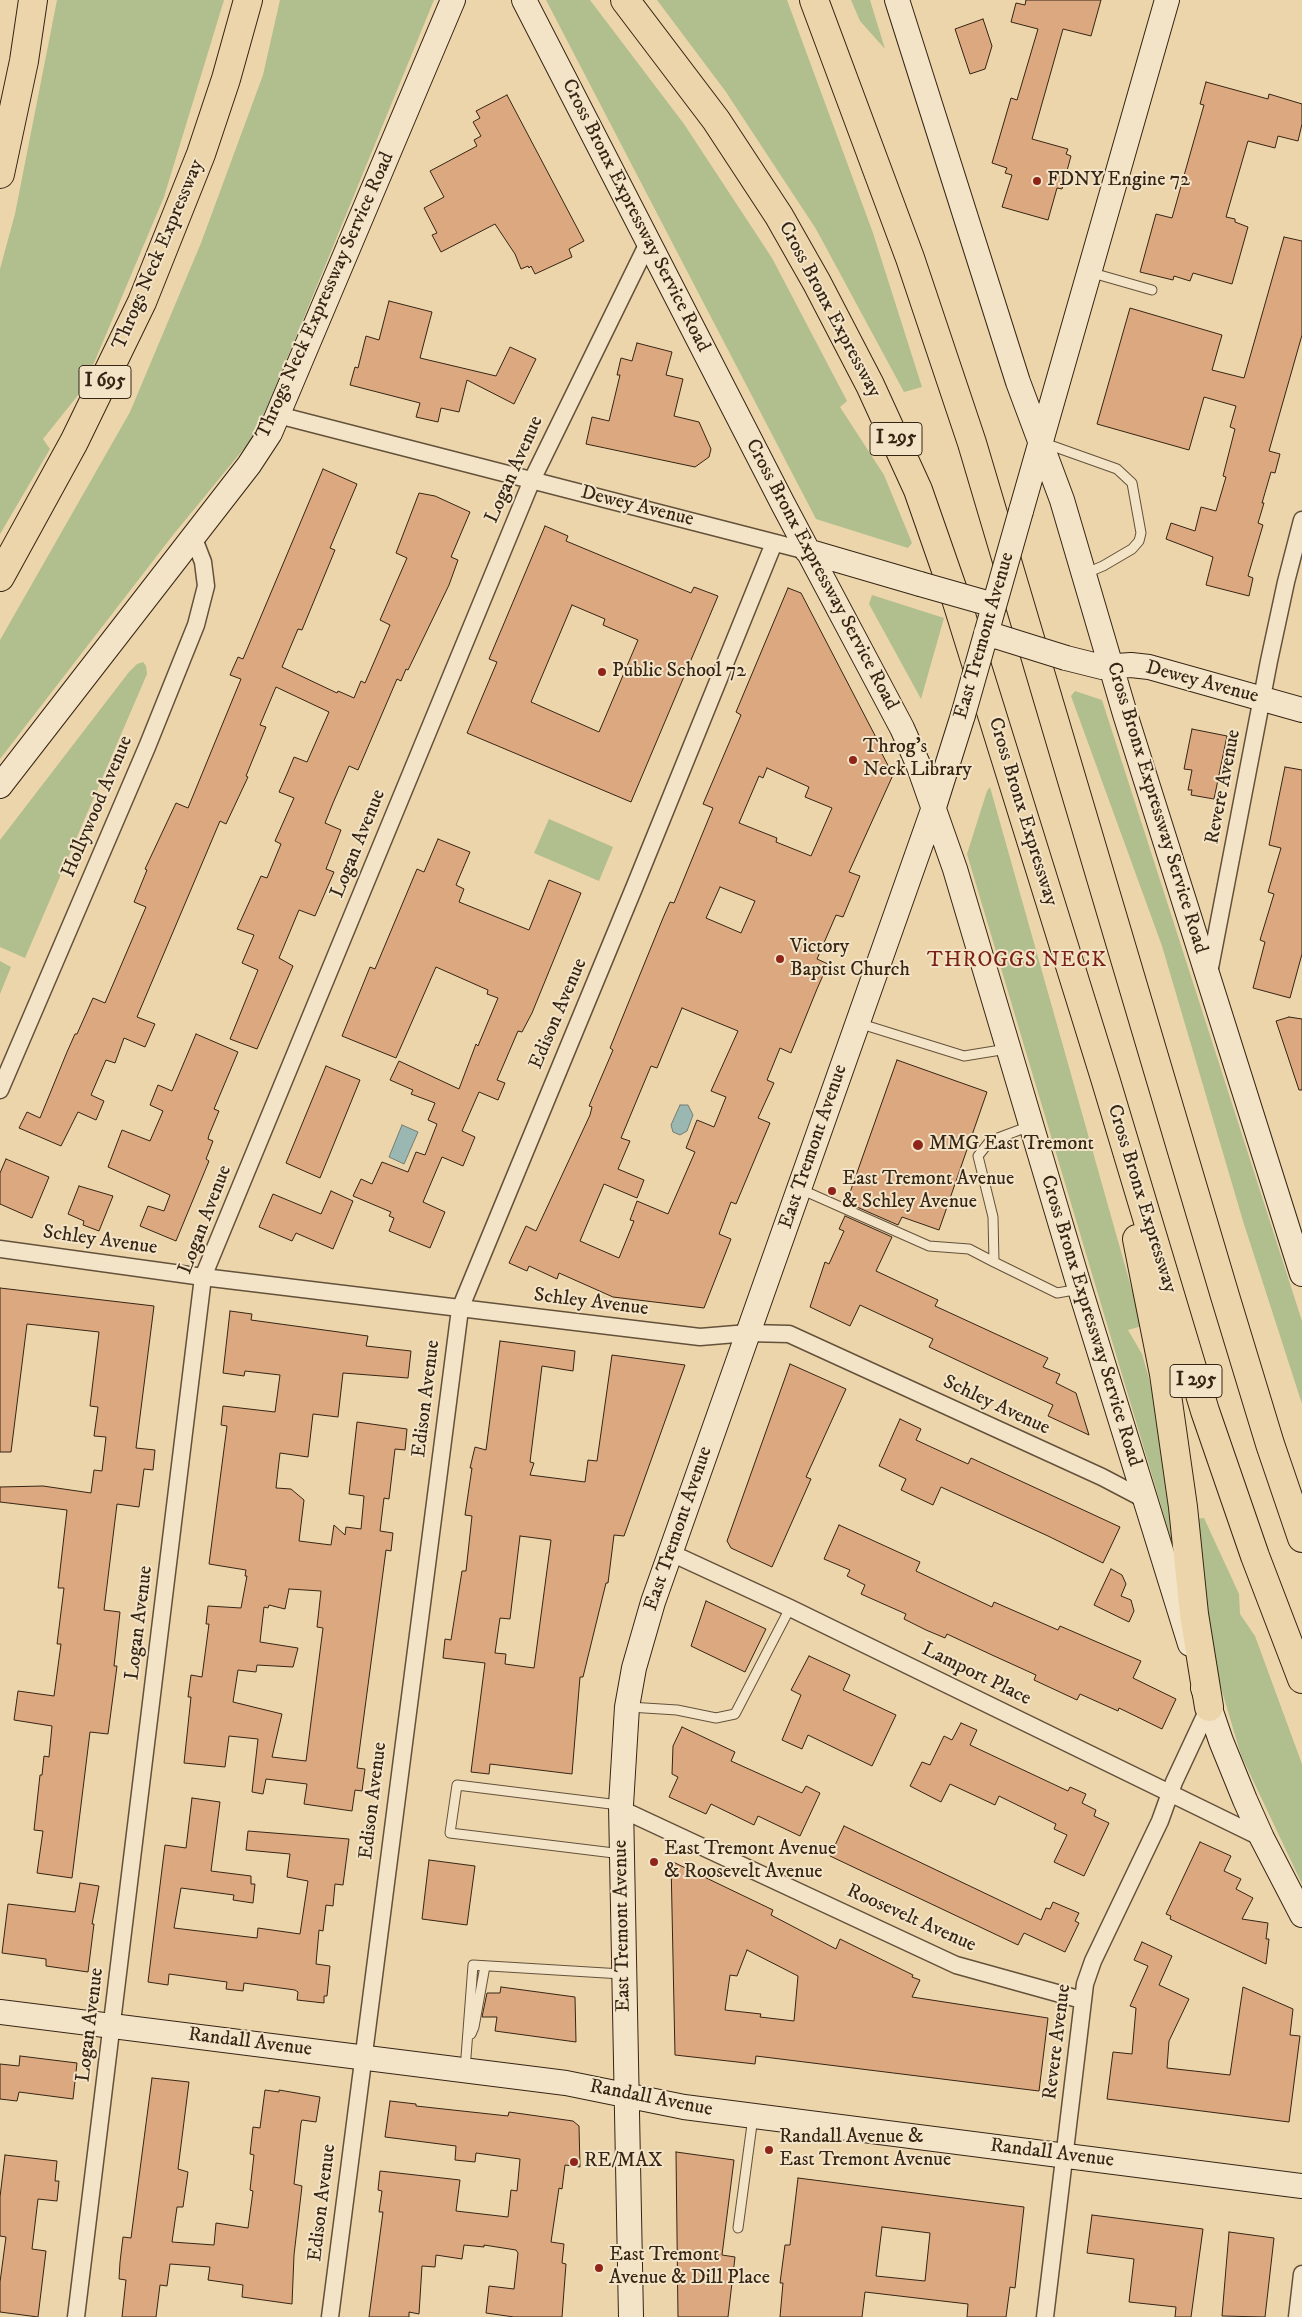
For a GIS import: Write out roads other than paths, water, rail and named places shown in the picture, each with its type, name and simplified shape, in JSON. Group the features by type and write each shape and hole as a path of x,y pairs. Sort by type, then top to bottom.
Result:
{"highway":[{"path":"0,174 24,61 33,0"},
{"name":"Throgs Neck Expressway","path":"0,577 110,372 146,293 183,203 211,126 248,0"},
{"name":"Cross Bronx Expressway","path":"626,0 716,120 779,216 831,308 902,453 918,490 947,571 1105,1078 1205,1411 1255,1556 1302,1679"},
{"name":"I 295","path":"814,0 910,258 970,435 1225,1296 1270,1444 1302,1538"},
{"path":"1105,1078 1165,1380 1183,1507 1194,1614 1209,1707"},
{"path":"1225,1296 1302,1485"}],"main road":[{"name":"Throgs Neck Expressway Service Road","path":"0,786 249,465 270,433 453,0"},
{"name":"Cross Bronx Expressway Service Road","path":"524,0 807,551 902,728 918,764 934,807 1009,1049 1080,1289 1209,1707 1229,1762 1262,1838 1302,1915"},
{"name":"Cross Bronx Expressway Service Road","path":"897,0 1018,382 1062,500 1111,666 1302,1274"},
{"name":"East Tremont Avenue","path":"631,2317 621,1807 627,1707 638,1648 934,807 963,715 1166,0"},
{"name":"Dewey Avenue","path":"807,551 994,606"},
{"name":"Dewey Avenue","path":"986,633 1092,666 1149,667 1302,710"},
{"name":"Randall Avenue","path":"0,2012 566,2083 684,2107 752,2117 1302,2186"}],"street":[{"name":"Logan Avenue","path":"76,2317 203,1277 532,480 648,243"},
{"name":"Dewey Avenue","path":"278,415 807,551"},
{"name":"Revere Avenue","path":"1208,976 1286,582 1302,520"},
{"name":"Hollywood Avenue","path":"0,1090 150,739 196,625 206,586 202,562 193,536"},
{"name":"Edison Avenue","path":"330,2317 362,2057 460,1309 634,888 774,542"},
{"name":"Schley Avenue","path":"0,1249 203,1277 700,1337 748,1333 789,1334 1093,1473 1144,1499"},
{"name":"Lamport Place","path":"671,1553 790,1608 1262,1838"},
{"name":"Revere Avenue","path":"1045,2317 1082,2000 1093,1961 1160,1821 1169,1793 1209,1707"},
{"name":"Roosevelt Avenue","path":"621,1807 956,1965 1082,2000"},
{"path":"1297,2317 1302,2274"}],"lane":[{"path":"1089,272 1152,290"},
{"path":"1040,442 1117,469 1132,483 1141,533 1139,541 1132,549 1103,566 1084,574"},
{"path":"858,1022 964,1056 1009,1049"},
{"path":"994,1262 993,1217 978,1156 990,1141 1031,1125"},
{"path":"799,1189 929,1246 969,1249 1057,1293 1080,1289"},
{"path":"627,1707 677,1710 716,1718 735,1714 790,1608"},
{"path":"621,1807 457,1785 450,1833 622,1854"},
{"path":"465,2070 473,1965 624,1974"},
{"path":"467,2040 474,2027 485,1966"},
{"path":"738,2228 752,2117"}],"water":[{"path":"680,1105 688,1105 693,1115 687,1131 680,1135 673,1132 671,1125"},
{"path":"402,1125 418,1132 404,1164 389,1157"}],"place":[{"name":"FDNY Engine 72","path":"1037,181"},
{"name":"Public School 72","path":"602,672"},
{"name":"Throg's Neck Library","path":"853,760"},
{"name":"Victory Baptist Church","path":"780,959"},
{"name":"MMG East Tremont","path":"918,1145"},
{"name":"East Tremont Avenue & Schley Avenue","path":"832,1191"},
{"name":"East Tremont Avenue & Roosevelt Avenue","path":"654,1862"},
{"name":"Randall Avenue & East Tremont Avenue","path":"769,2150"},
{"name":"RE/MAX","path":"574,2162"},
{"name":"East Tremont Avenue & Dill Place","path":"599,2268"}],"district":[{"name":"THROGGS NECK","path":"1017,962"}]}
